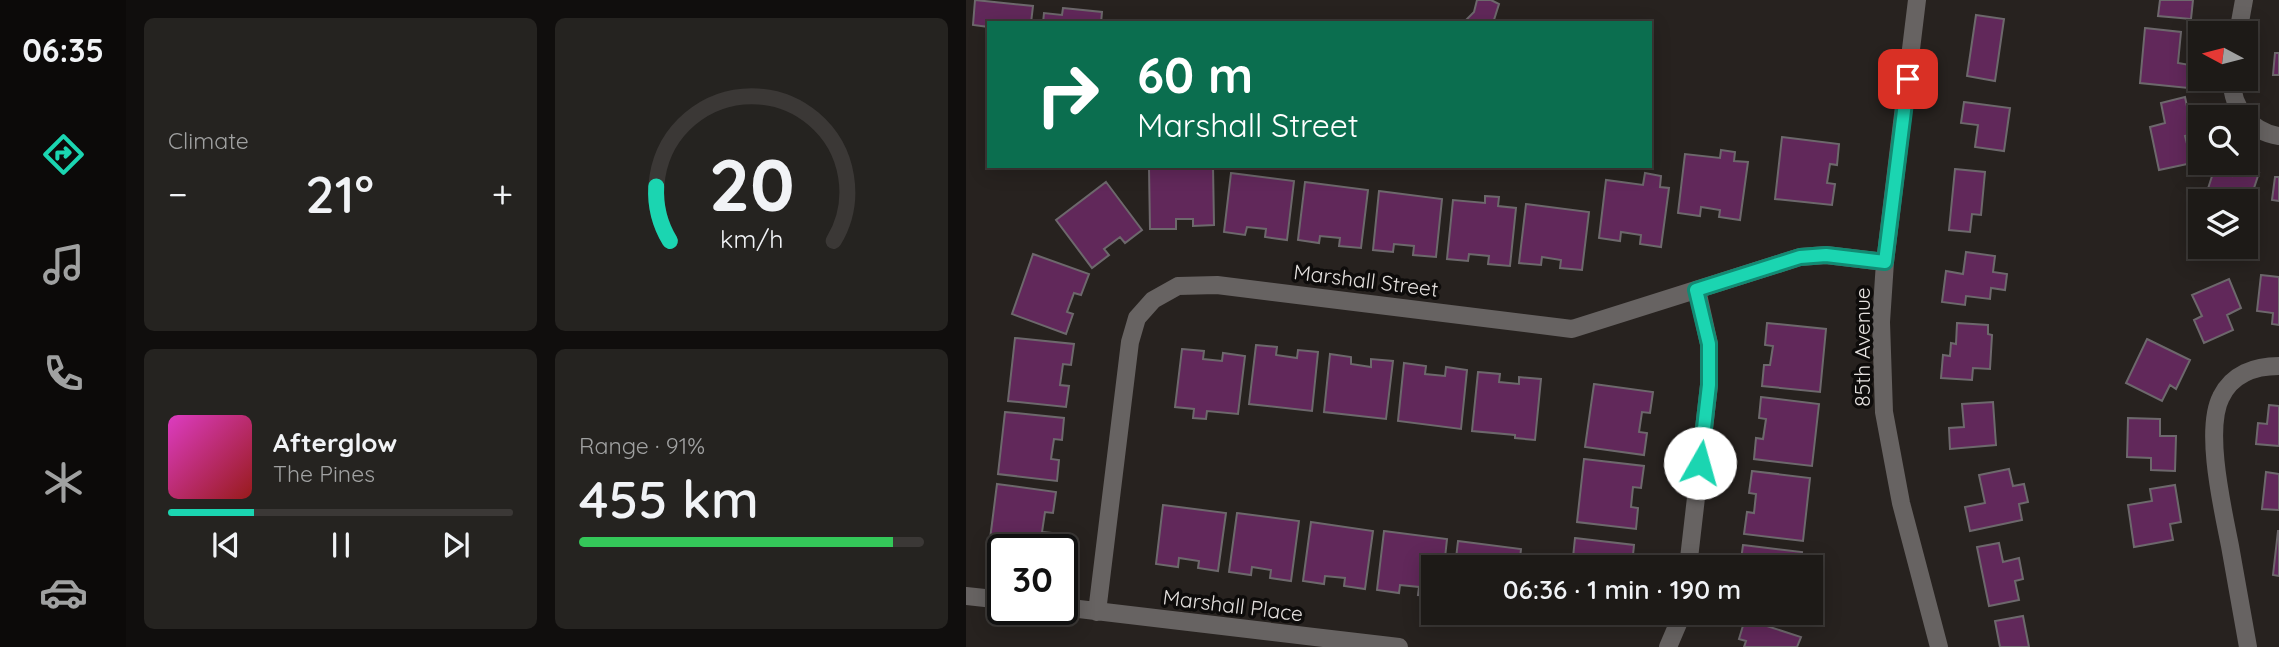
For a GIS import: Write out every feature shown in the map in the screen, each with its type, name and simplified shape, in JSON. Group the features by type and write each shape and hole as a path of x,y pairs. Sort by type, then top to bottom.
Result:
{"street":[{"name":"85th Avenue","path":"1917,0 1885,262 1881,322 1884,412 1901,503 1939,647"},
{"path":"2240,21 2244,0"},
{"path":"2233,91 2235,106 2251,123 2279,136"},
{"name":"Marshall Street","path":"1097,612 1130,342 1138,318 1153,300 1178,286 1217,285 1572,329 1800,257 1826,255 1885,262"},
{"path":"1689,555 1709,385 1709,344 1696,290"},
{"path":"2248,647 2216,472 2215,418 2220,398 2230,383 2260,366 2279,366"},
{"path":"966,596 987,598"},
{"name":"Marshall Place","path":"1078,609 1399,647"},
{"path":"1668,647 1677,625"}],"building":[{"path":"975,0 1033,6 1031,21 987,21 987,27 973,25"},
{"path":"1477,0 1491,0 1499,4 1494,21 1465,21 1474,12"},
{"path":"2160,0 2193,0 2191,19 2158,16"},
{"path":"1063,8 1102,12 1101,21 1043,21 1044,13 1062,15"},
{"path":"1976,15 2004,19 1995,81 1967,76"},
{"path":"2145,28 2181,32 2178,63 2188,65 2188,88 2140,83"},
{"path":"2275,53 2279,53 2279,75 2273,75"},
{"path":"2185,97 2188,111 2188,135 2185,136 2188,164 2159,170 2150,127 2165,123 2161,103"},
{"path":"1964,102 2010,108 2004,151 1975,147 1978,125 1961,123"},
{"path":"1782,137 1839,144 1837,165 1830,164 1827,183 1835,184 1832,205 1775,199"},
{"path":"1721,150 1735,152 1734,161 1748,162 1740,220 1719,217 1720,210 1701,207 1700,216 1678,213 1685,154 1720,158"},
{"path":"1149,168 1213,168 1214,225 1193,226 1193,219 1176,219 1176,229 1150,229"},
{"path":"1955,169 1985,172 1981,215 1972,214 1970,232 1949,230"},
{"path":"1231,173 1294,181 1287,240 1265,237 1266,229 1247,227 1245,235 1224,232"},
{"path":"1645,173 1661,176 1660,187 1669,188 1661,247 1640,244 1641,235 1621,232 1620,241 1599,238 1606,180 1643,185"},
{"path":"2259,173 2254,189 2208,189 2212,175"},
{"path":"2275,177 2279,177 2279,201 2272,200"},
{"path":"1106,182 1142,230 1125,243 1120,237 1104,249 1109,255 1092,268 1056,220"},
{"path":"1305,182 1368,190 1361,248 1339,246 1340,238 1320,236 1319,243 1298,240"},
{"path":"1379,191 1442,199 1436,257 1413,255 1414,246 1394,244 1393,252 1373,250"},
{"path":"1485,196 1499,197 1498,206 1516,208 1510,266 1488,264 1489,256 1469,254 1468,261 1447,259 1453,200 1485,203"},
{"path":"1526,204 1589,212 1582,270 1560,268 1561,260 1542,257 1541,265 1519,263"},
{"path":"1966,252 1995,256 1993,272 2007,274 2005,290 1991,288 1990,299 1966,296 1965,305 1942,302 1946,271 1963,274"},
{"path":"1033,254 1089,274 1081,295 1074,293 1067,312 1073,314 1066,334 1012,314"},
{"path":"2261,275 2279,277 2279,325 2272,324 2273,313 2257,311"},
{"path":"2229,279 2241,308 2227,315 2233,330 2204,343 2194,320 2202,316 2192,295"},
{"path":"1767,323 1826,329 1820,392 1762,386 1764,365 1770,365 1773,346 1765,345"},
{"path":"1957,323 1988,325 1988,334 1992,335 1990,369 1973,368 1972,380 1941,378 1943,355 1950,356 1951,343 1956,344"},
{"path":"1015,338 1074,344 1071,365 1063,364 1060,385 1069,386 1066,407 1008,401"},
{"path":"2147,339 2190,360 2176,389 2170,385 2162,401 2126,383"},
{"path":"1256,345 1277,347 1276,355 1297,358 1298,350 1318,352 1312,411 1249,404"},
{"path":"1182,349 1204,351 1203,359 1222,361 1223,353 1245,356 1238,414 1207,411 1206,419 1193,418 1194,409 1175,407"},
{"path":"1330,354 1351,357 1351,364 1371,367 1371,359 1393,361 1386,419 1324,412"},
{"path":"1404,363 1426,366 1425,374 1445,376 1446,367 1467,370 1461,429 1398,421"},
{"path":"1478,372 1500,374 1499,382 1519,384 1519,377 1541,379 1535,440 1515,438 1515,435 1472,431"},
{"path":"1594,384 1653,392 1650,413 1642,412 1639,432 1647,433 1644,455 1585,447"},
{"path":"1761,397 1819,404 1812,466 1754,459 1756,438 1763,439 1766,419 1759,418"},
{"path":"1993,402 1996,445 1950,449 1949,428 1964,427 1962,404"},
{"path":"2269,405 2279,406 2279,446 2256,444 2258,423 2267,424"},
{"path":"1005,412 1064,418 1062,440 1054,439 1051,459 1059,460 1057,481 998,474"},
{"path":"2128,418 2160,419 2160,436 2176,436 2175,471 2151,470 2151,458 2127,457"},
{"path":"1584,459 1644,466 1641,488 1633,487 1631,507 1638,508 1636,529 1577,522"},
{"path":"2009,469 2013,486 2024,484 2028,502 2019,504 2022,520 1970,531 1965,507 1985,503 1979,475"},
{"path":"1752,471 1810,478 1803,541 1744,534 1747,512 1754,513 1756,494 1749,493"},
{"path":"2266,472 2279,474 2279,510 2262,509"},
{"path":"997,484 1056,492 1053,513 1045,512 1042,532 1051,534 991,534"},
{"path":"2175,485 2181,522 2170,524 2173,540 2134,547 2128,505 2152,501 2150,489"},
{"path":"1163,505 1226,513 1218,571 1198,568 1199,561 1179,558 1178,567 1156,564"},
{"path":"1237,513 1299,521 1291,581 1270,578 1271,570 1252,567 1251,575 1229,572"},
{"path":"1311,522 1373,531 1365,589 1344,586 1345,578 1325,576 1324,584 1303,581"},
{"path":"1384,531 1447,539 1445,555 1421,555 1421,595 1418,595 1419,587 1400,585 1399,593 1377,590"},
{"path":"2279,531 2279,576 2273,575"},
{"path":"1575,538 1634,545 1633,555 1573,555"},
{"path":"1458,541 1521,549 1520,555 1456,555"},
{"path":"1999,543 2003,562 2019,558 2023,579 2015,581 2019,600 1989,606 1977,547"},
{"path":"1743,545 1802,552 1802,555 1742,555"},
{"path":"2023,616 2029,647 2000,647 1995,621"},
{"path":"1743,625 1764,625 1801,637 1797,647 1744,647 1746,641 1739,639"}],"route":[{"path":"1700,463 1709,385 1709,344 1696,290 1800,257 1826,255 1885,262 1908,79"}]}
